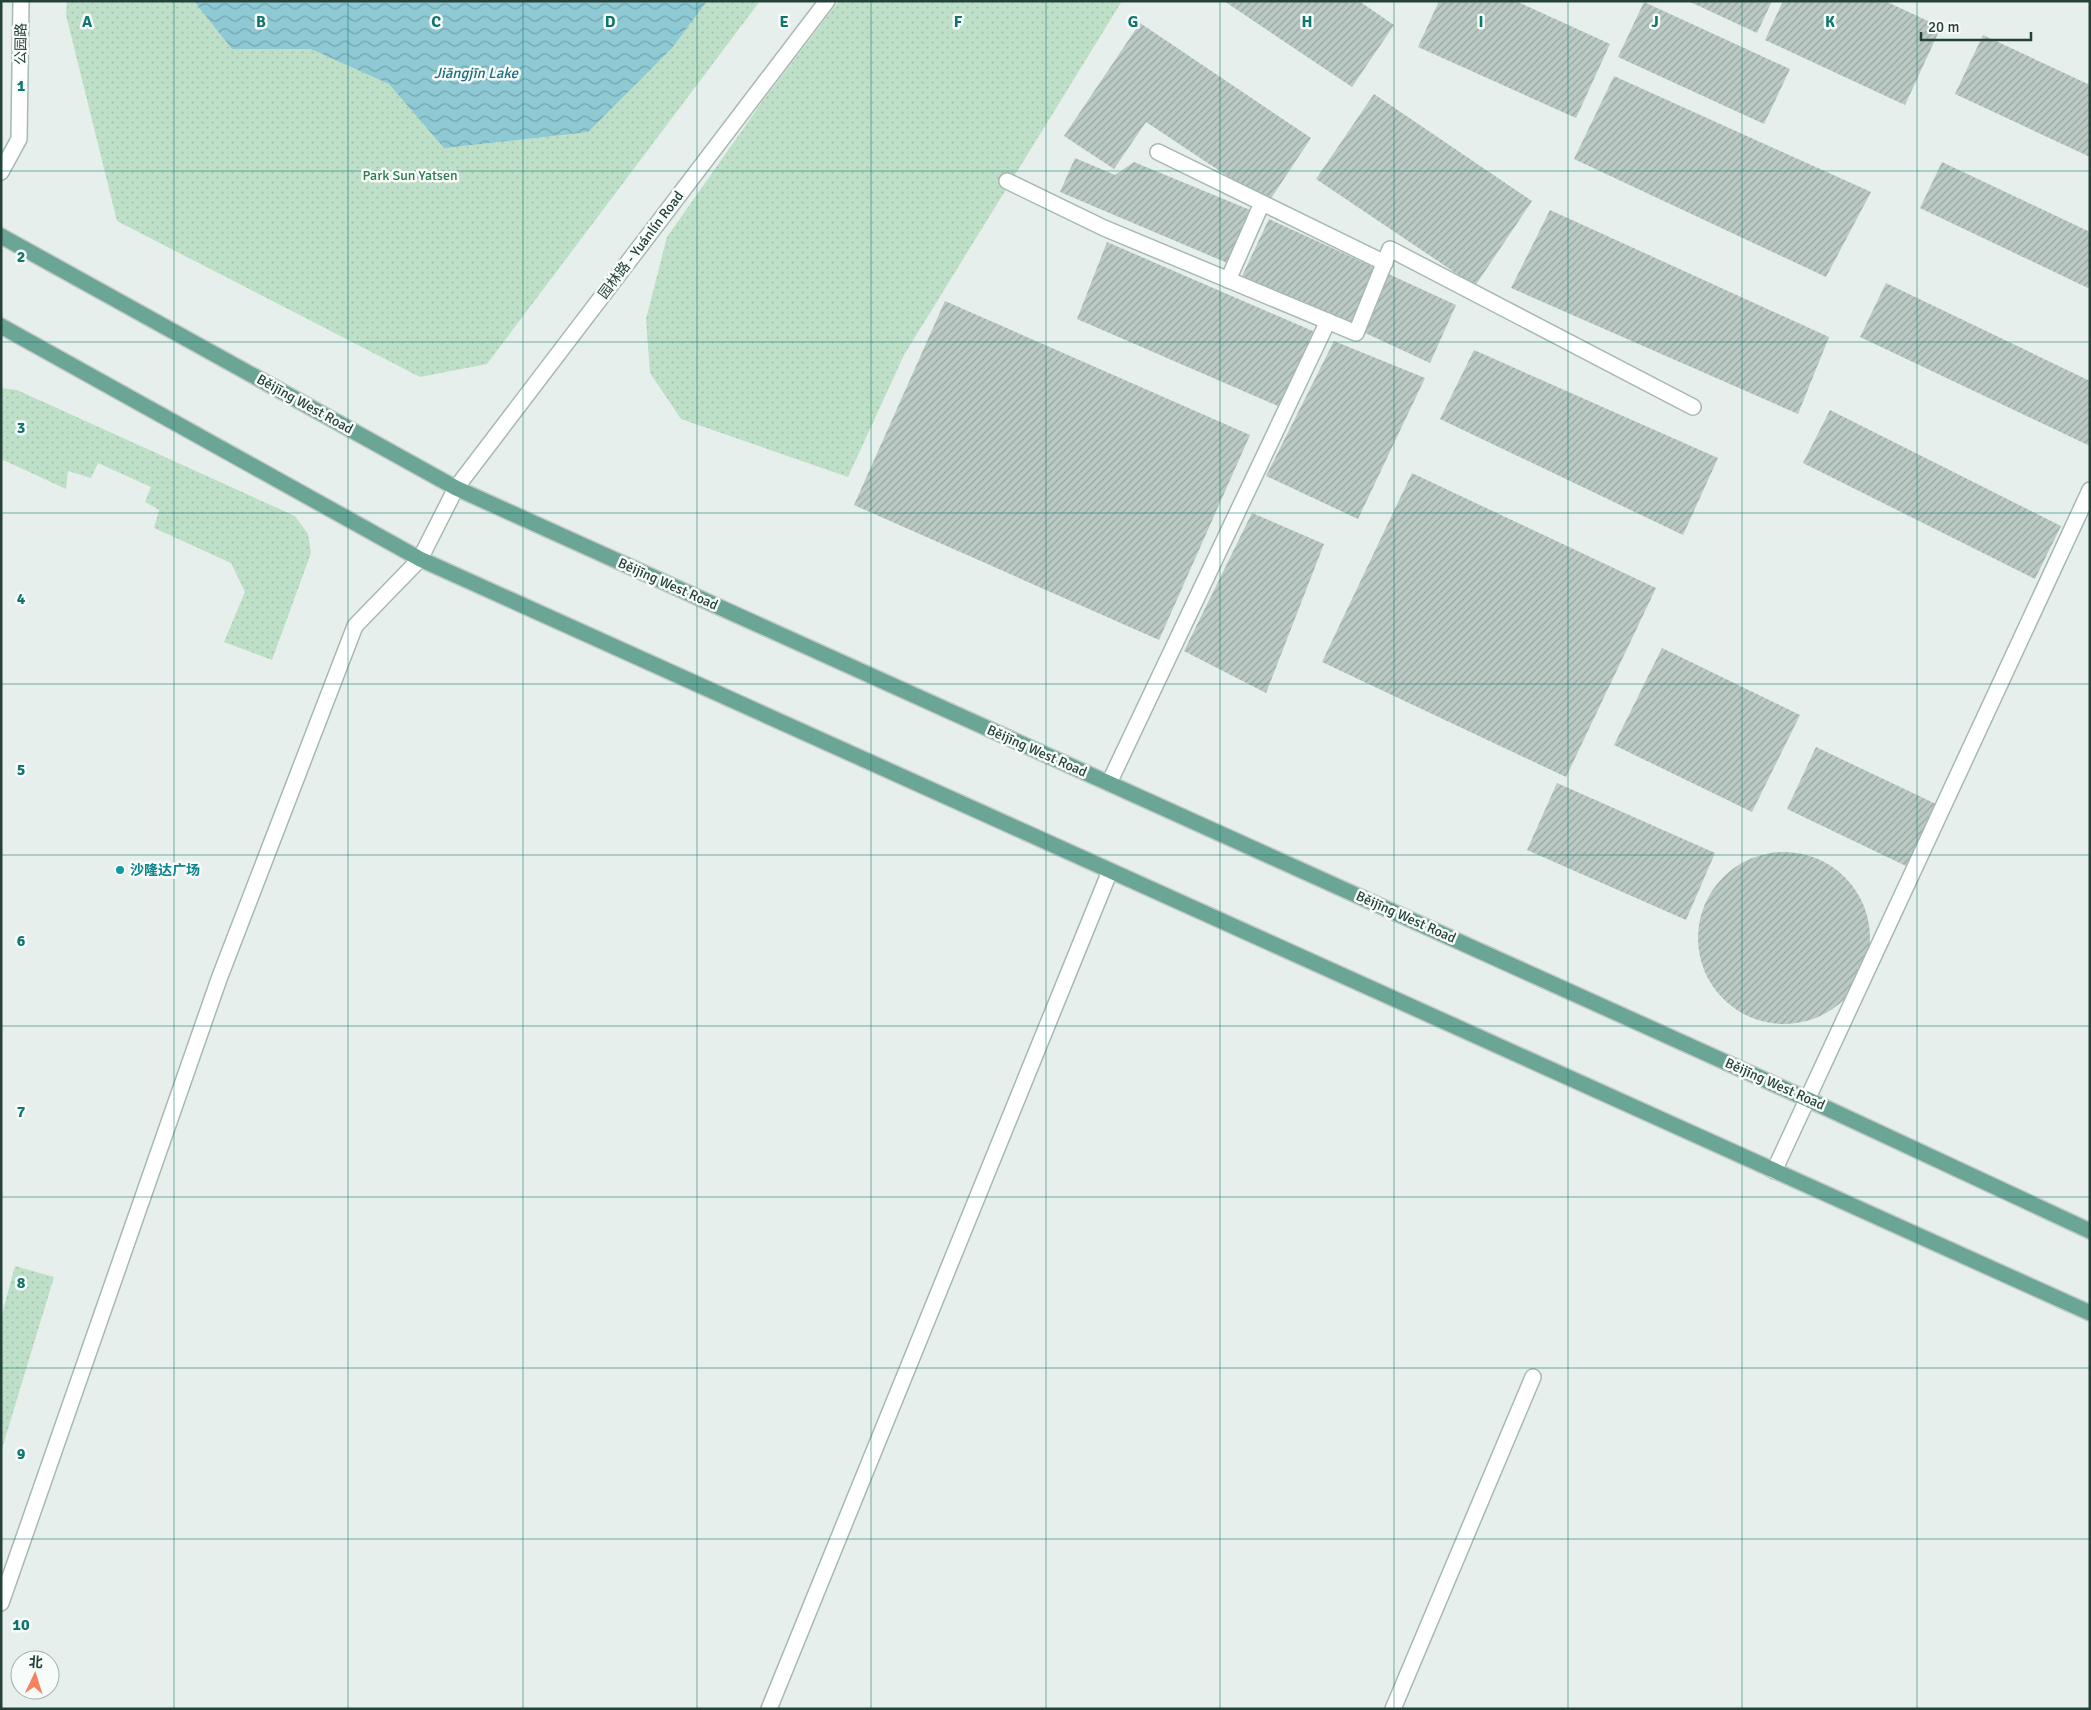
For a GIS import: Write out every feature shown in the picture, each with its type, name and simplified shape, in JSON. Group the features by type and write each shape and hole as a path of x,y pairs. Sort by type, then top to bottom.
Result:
{"main road":[{"name":"Běijīng West Road","path":"1,236 456,488 1807,1099 2090,1231"},
{"path":"1,326 420,559 2090,1313"}],"street":[{"name":"公园路","path":"1,172 19,139 21,1"},
{"name":"园林路 - Yuánlín Road","path":"1,1603 219,979 354,626 420,559 456,488 827,1"},
{"path":"1158,152 1384,263"},
{"path":"1007,181 1104,228 1356,333 1390,249 1693,407"},
{"path":"1228,280 1262,203"},
{"path":"1110,783 1328,322"},
{"path":"1774,1171 2090,490"},
{"path":"769,1709 1110,871"},
{"path":"1393,1709 1532,1377"}],"green space":[{"name":"Park Sun Yatsen","path":"67,1 760,1 487,364 420,377 117,221 66,15"},
{"path":"839,1 1122,1 904,355 848,477 681,419 650,373 646,319 667,237 762,102"},
{"path":"1,388 17,390 295,516 308,534 311,553 272,660 224,642 245,592 231,563 154,528 159,510 145,502 151,487 98,463 91,478 68,471 66,489 1,459"},
{"path":"15,1266 54,1277 1,1452 1,1318"}],"water":[{"name":"Jiāngjīn Lake","path":"194,1 707,1 672,48 588,132 444,148 389,84 311,49 232,49"}],"building":[{"path":"1224,1 1359,1 1394,25 1352,87"},
{"path":"1439,1 1516,1 1610,44 1576,118 1418,47"},
{"path":"1688,1 1772,1 1757,33"},
{"path":"1783,1 1885,1 1941,27 1905,105 1765,40"},
{"path":"1644,2 1790,69 1764,124 1618,57"},
{"path":"1140,23 1311,138 1268,203 1146,122 1114,169 1064,136"},
{"path":"1983,35 2090,85 2090,157 1955,94"},
{"path":"1614,76 1871,192 1826,277 1574,159"},
{"path":"1374,94 1532,201 1475,286 1316,179"},
{"path":"1075,158 1115,175 1134,162 1255,212 1232,265 1060,192"},
{"path":"1942,162 2090,232 2090,289 1920,208"},
{"path":"1550,210 1829,337 1798,414 1511,288"},
{"path":"1269,219 1456,305 1430,363 1242,276"},
{"path":"1107,242 1315,332 1278,406 1077,319"},
{"path":"1886,283 2090,381 2090,446 1860,337"},
{"path":"945,301 1250,435 1159,640 854,505"},
{"path":"1334,341 1425,378 1358,519 1266,476"},
{"path":"1474,350 1718,458 1683,535 1440,419"},
{"path":"1830,410 2061,526 2035,579 1803,463"},
{"path":"1412,473 1656,588 1566,777 1322,662"},
{"path":"1252,513 1324,544 1266,693 1184,651"},
{"path":"1662,648 1800,715 1752,812 1614,745"},
{"path":"1816,747 1936,804 1906,866 1787,809"},
{"path":"1557,783 1715,853 1686,920 1527,850"},
{"path":"1784,852 1801,854 1817,859 1845,877 1863,905 1868,921 1870,938 1868,955 1863,971 1845,999 1817,1017 1801,1022 1784,1024 1767,1022 1751,1017 1723,999 1705,971 1700,955 1698,938 1700,921 1705,905 1723,877 1751,859 1767,854"}],"place":[{"name":"沙隆达广场","path":"120,870"}]}
